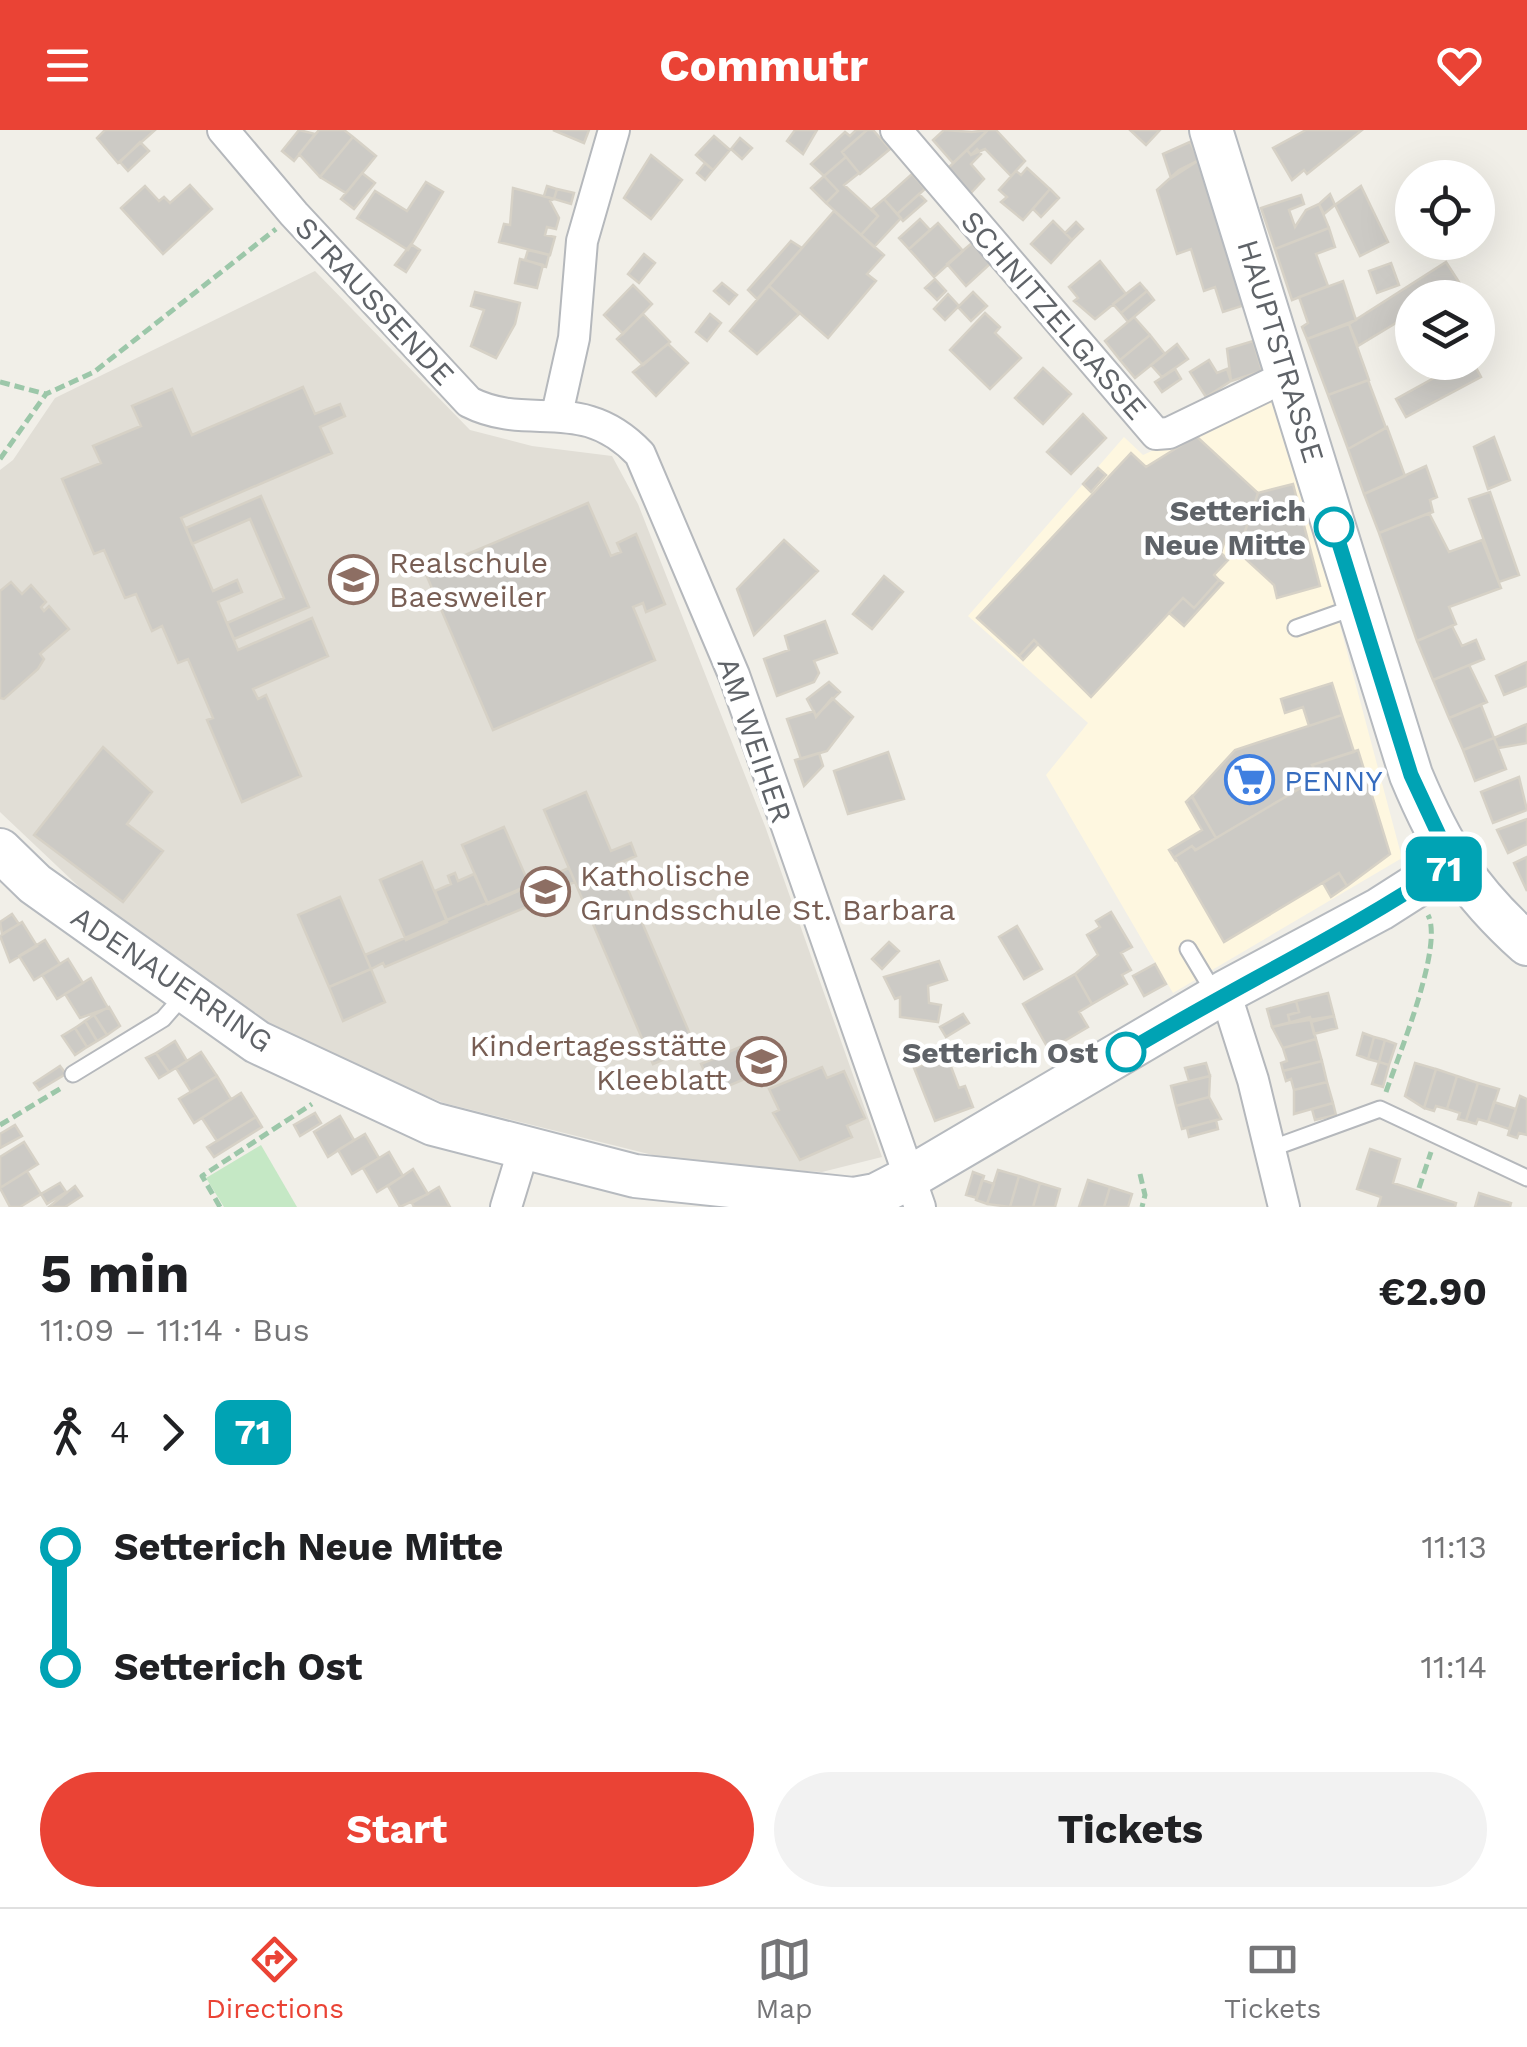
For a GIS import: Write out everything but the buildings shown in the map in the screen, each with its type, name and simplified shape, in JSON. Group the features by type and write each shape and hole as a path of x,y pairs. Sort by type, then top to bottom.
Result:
{"street":[{"name":"STRAUSSENDE","path":"223,130 294,214 469,402 490,413 557,414"},
{"path":"557,414 574,338 582,241 614,130"},
{"name":"HAUPTSTRASSE","path":"1211,130 1411,775 1452,863 1473,892 1527,944"},
{"name":"SCHNITZELGASSE","path":"908,134 1156,434 1169,433 1289,375"},
{"name":"AM WEIHER","path":"557,414 614,430 640,454 651,476 734,675 914,1193"},
{"name":"ADENAUERRING","path":"0,850 35,884 257,1042 434,1124 635,1176 806,1197 854,1199 914,1193 1221,994 1414,889 1452,863"},
{"path":"1221,994 1270,1149 1284,1207"},
{"path":"506,1207 524,1148"}],"lane":[{"path":"1296,628 1359,606"},
{"path":"1188,948 1221,994"},
{"path":"73,1074 163,1020 187,992"},
{"path":"1270,1149 1380,1109 1527,1178"}],"path":[{"path":"0,460 46,394 94,372 294,214"},
{"path":"0,382 46,394"},
{"path":"1380,1109 1428,955 1431,922 1414,889"},
{"path":"0,1125 70,1083 73,1074"},
{"path":"220,1207 202,1176 344,1083"},
{"path":"1419,1188 1436,1134"},
{"path":"1140,1174 1146,1194 1142,1207"}],"shaded area":[{"path":"315,271 470,430 532,446 612,456 638,504 765,826 882,1157 822,1172 689,1164 444,1103 347,1064 268,1023 113,919 0,812 0,470 13,460 55,398"},
{"path":"1278,393 1402,858 1173,993 1046,775 1088,723 968,616 1124,437 1143,455"}],"green space":[{"path":"261,1145 297,1207 224,1207 206,1178"}],"bus line":[{"name":"71","path":"1126,1052 1225,992 1380,910 1452,863 1436,836 1411,775 1334,527"}],"place":[{"name":"Setterich Neue Mitte","path":"1334,527"},
{"name":"Realschule Baesweiler","path":"354,579"},
{"name":"PENNY","path":"1249,780"},
{"name":"Katholische Grundsschule St. Barbara","path":"545,892"},
{"name":"Setterich Ost","path":"1126,1052"},
{"name":"Kindertagesstätte Kleeblatt","path":"762,1062"}]}
